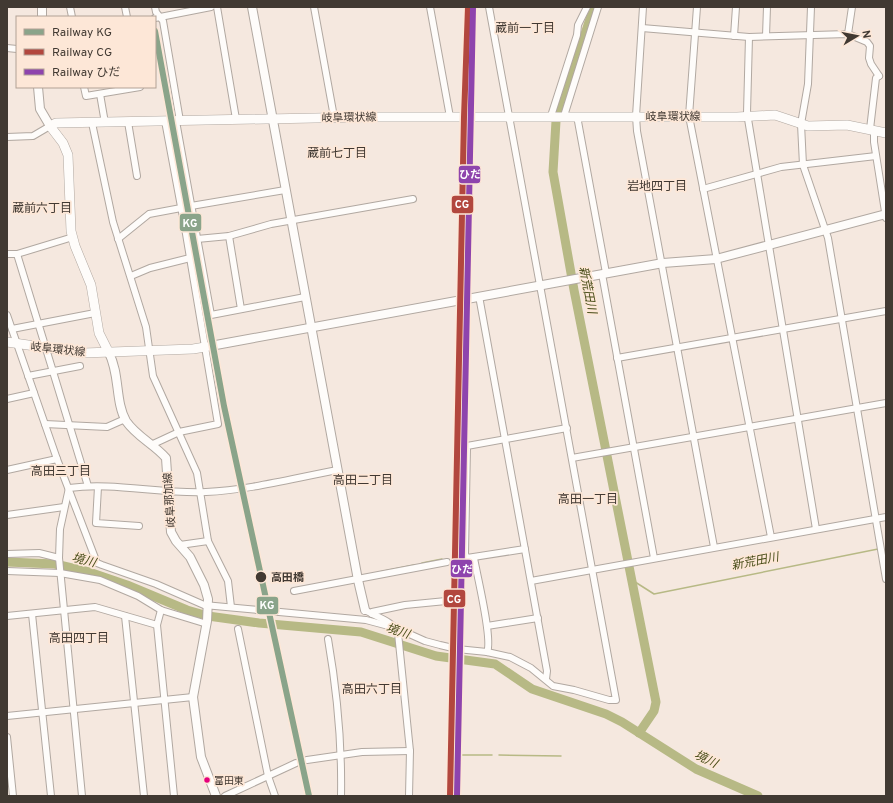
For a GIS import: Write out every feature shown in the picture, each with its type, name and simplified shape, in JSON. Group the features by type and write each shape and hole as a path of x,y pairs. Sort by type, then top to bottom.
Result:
{"main road":[{"name":"岐阜環状線","path":"50,126 56,123 334,117 775,115 808,126 847,125 886,133"},
{"path":"50,126 63,143 68,155 70,215 73,237 91,285 99,333 109,353"},
{"name":"岐阜環状線","path":"7,342 74,352 109,353 206,347"}],"street":[{"path":"155,7 158,17 163,21 197,239 211,315 306,297"},
{"path":"158,17 212,7"},
{"path":"217,7 236,119"},
{"path":"252,7 358,580 368,612 397,631 401,654 410,751 409,796"},
{"path":"314,7 334,117"},
{"path":"430,7 450,117"},
{"path":"7,316 57,459 97,562 156,584 209,607 231,607 366,620 425,641 446,646 510,656 531,668 553,686 574,690 609,700 616,700 489,7"},
{"path":"551,116 564,80 577,35 578,25 587,7"},
{"path":"564,116 598,7"},
{"path":"643,7 636,116 714,547"},
{"path":"697,7 689,116 770,537"},
{"path":"734,36 736,7"},
{"path":"766,36 767,7"},
{"path":"811,7 808,84 801,124 803,166 827,230 886,579"},
{"path":"848,34 852,7"},
{"path":"642,28 749,37 848,34 867,42 870,46 869,58 879,76"},
{"path":"749,37 748,116 756,174 816,529"},
{"path":"879,76 886,76"},
{"path":"879,76 876,78 872,130 886,218"},
{"path":"7,137 33,136 50,126 40,109 38,88"},
{"path":"84,88 86,96 134,88"},
{"path":"100,94 105,123"},
{"path":"577,116 617,358 654,558"},
{"path":"151,445 179,432 218,424 182,208 165,121"},
{"path":"128,122 137,176"},
{"path":"92,123 97,155 118,239 146,327 153,376 197,473 208,541 228,581 231,607"},
{"path":"703,189 781,167 803,166 876,156"},
{"path":"192,206 285,190"},
{"path":"197,239 229,236 291,221 413,199"},
{"path":"118,239 149,214 182,208"},
{"path":"206,347 663,263 716,259 886,214"},
{"path":"229,236 241,309"},
{"path":"7,254 17,254 73,237"},
{"path":"17,254 88,486"},
{"path":"130,276 150,268 190,258"},
{"path":"479,296 538,618 547,671 546,679"},
{"path":"617,358 886,311"},
{"path":"12,329 95,313"},
{"name":"岐阜那加線","path":"109,353 115,365 121,404 125,419 135,433 166,458 171,532 190,557 199,572 207,592 209,607 207,623 193,697 201,757 216,796"},
{"path":"28,376 80,366"},
{"path":"7,399 34,393"},
{"path":"572,458 886,402"},
{"path":"45,424 107,427 125,419"},
{"path":"525,549 467,558 465,554 467,446 567,428"},
{"path":"7,470 57,459"},
{"path":"69,488 88,486 168,492 232,490 338,470"},
{"path":"98,487 96,523 139,526"},
{"path":"69,488 60,529 59,558 82,796"},
{"path":"7,515 64,506"},
{"path":"531,581 886,517"},
{"path":"180,545 208,541"},
{"path":"7,554 38,553 59,558"},
{"path":"474,558 489,647 487,652"},
{"path":"294,591 447,562"},
{"path":"7,571 60,573 100,580 138,596 161,610 207,623"},
{"path":"368,612 405,605 446,601"},
{"path":"7,616 95,607 157,625"},
{"path":"161,610 157,625 174,796"},
{"path":"32,614 51,796"},
{"path":"125,616 144,796"},
{"path":"486,626 538,618"},
{"path":"238,629 268,776 275,796"},
{"path":"328,639 336,683 342,756 341,796"},
{"path":"7,716 193,697"},
{"path":"7,737 13,796"},
{"path":"307,760 382,751 410,751"},
{"path":"225,796 296,763"}],"waterway":[{"name":"新荒田川","path":"594,7 556,121 553,172 574,290 656,702 654,711 639,733"},
{"name":"新荒田川","path":"632,580 654,594 878,549"},
{"path":"422,563 442,559"},
{"name":"境川","path":"7,562 55,564 89,572 127,585 187,610 208,616 259,623 361,632 436,656 495,664 532,689 606,714 622,722 696,769 758,796"},
{"path":"379,572 414,565"},
{"path":"457,755 492,755"},
{"path":"499,755 561,756"}],"rail line":[{"name":"CG","path":"450,796 464,117 468,7"},
{"name":"ひだ","path":"457,796 473,7"},
{"name":"KG","path":"156,36 224,406 309,796"}],"place":[{"name":"高田橋","path":"261,577"},
{"name":"富田東","path":"207,780"}],"district":[{"name":"蔵前一丁目","path":"525,28"},
{"name":"蔵前七丁目","path":"337,153"},
{"name":"岩地四丁目","path":"657,186"},
{"name":"蔵前六丁目","path":"42,208"},
{"name":"高田三丁目","path":"61,471"},
{"name":"高田二丁目","path":"363,480"},
{"name":"高田一丁目","path":"588,499"},
{"name":"高田四丁目","path":"79,638"},
{"name":"高田六丁目","path":"372,689"}]}
